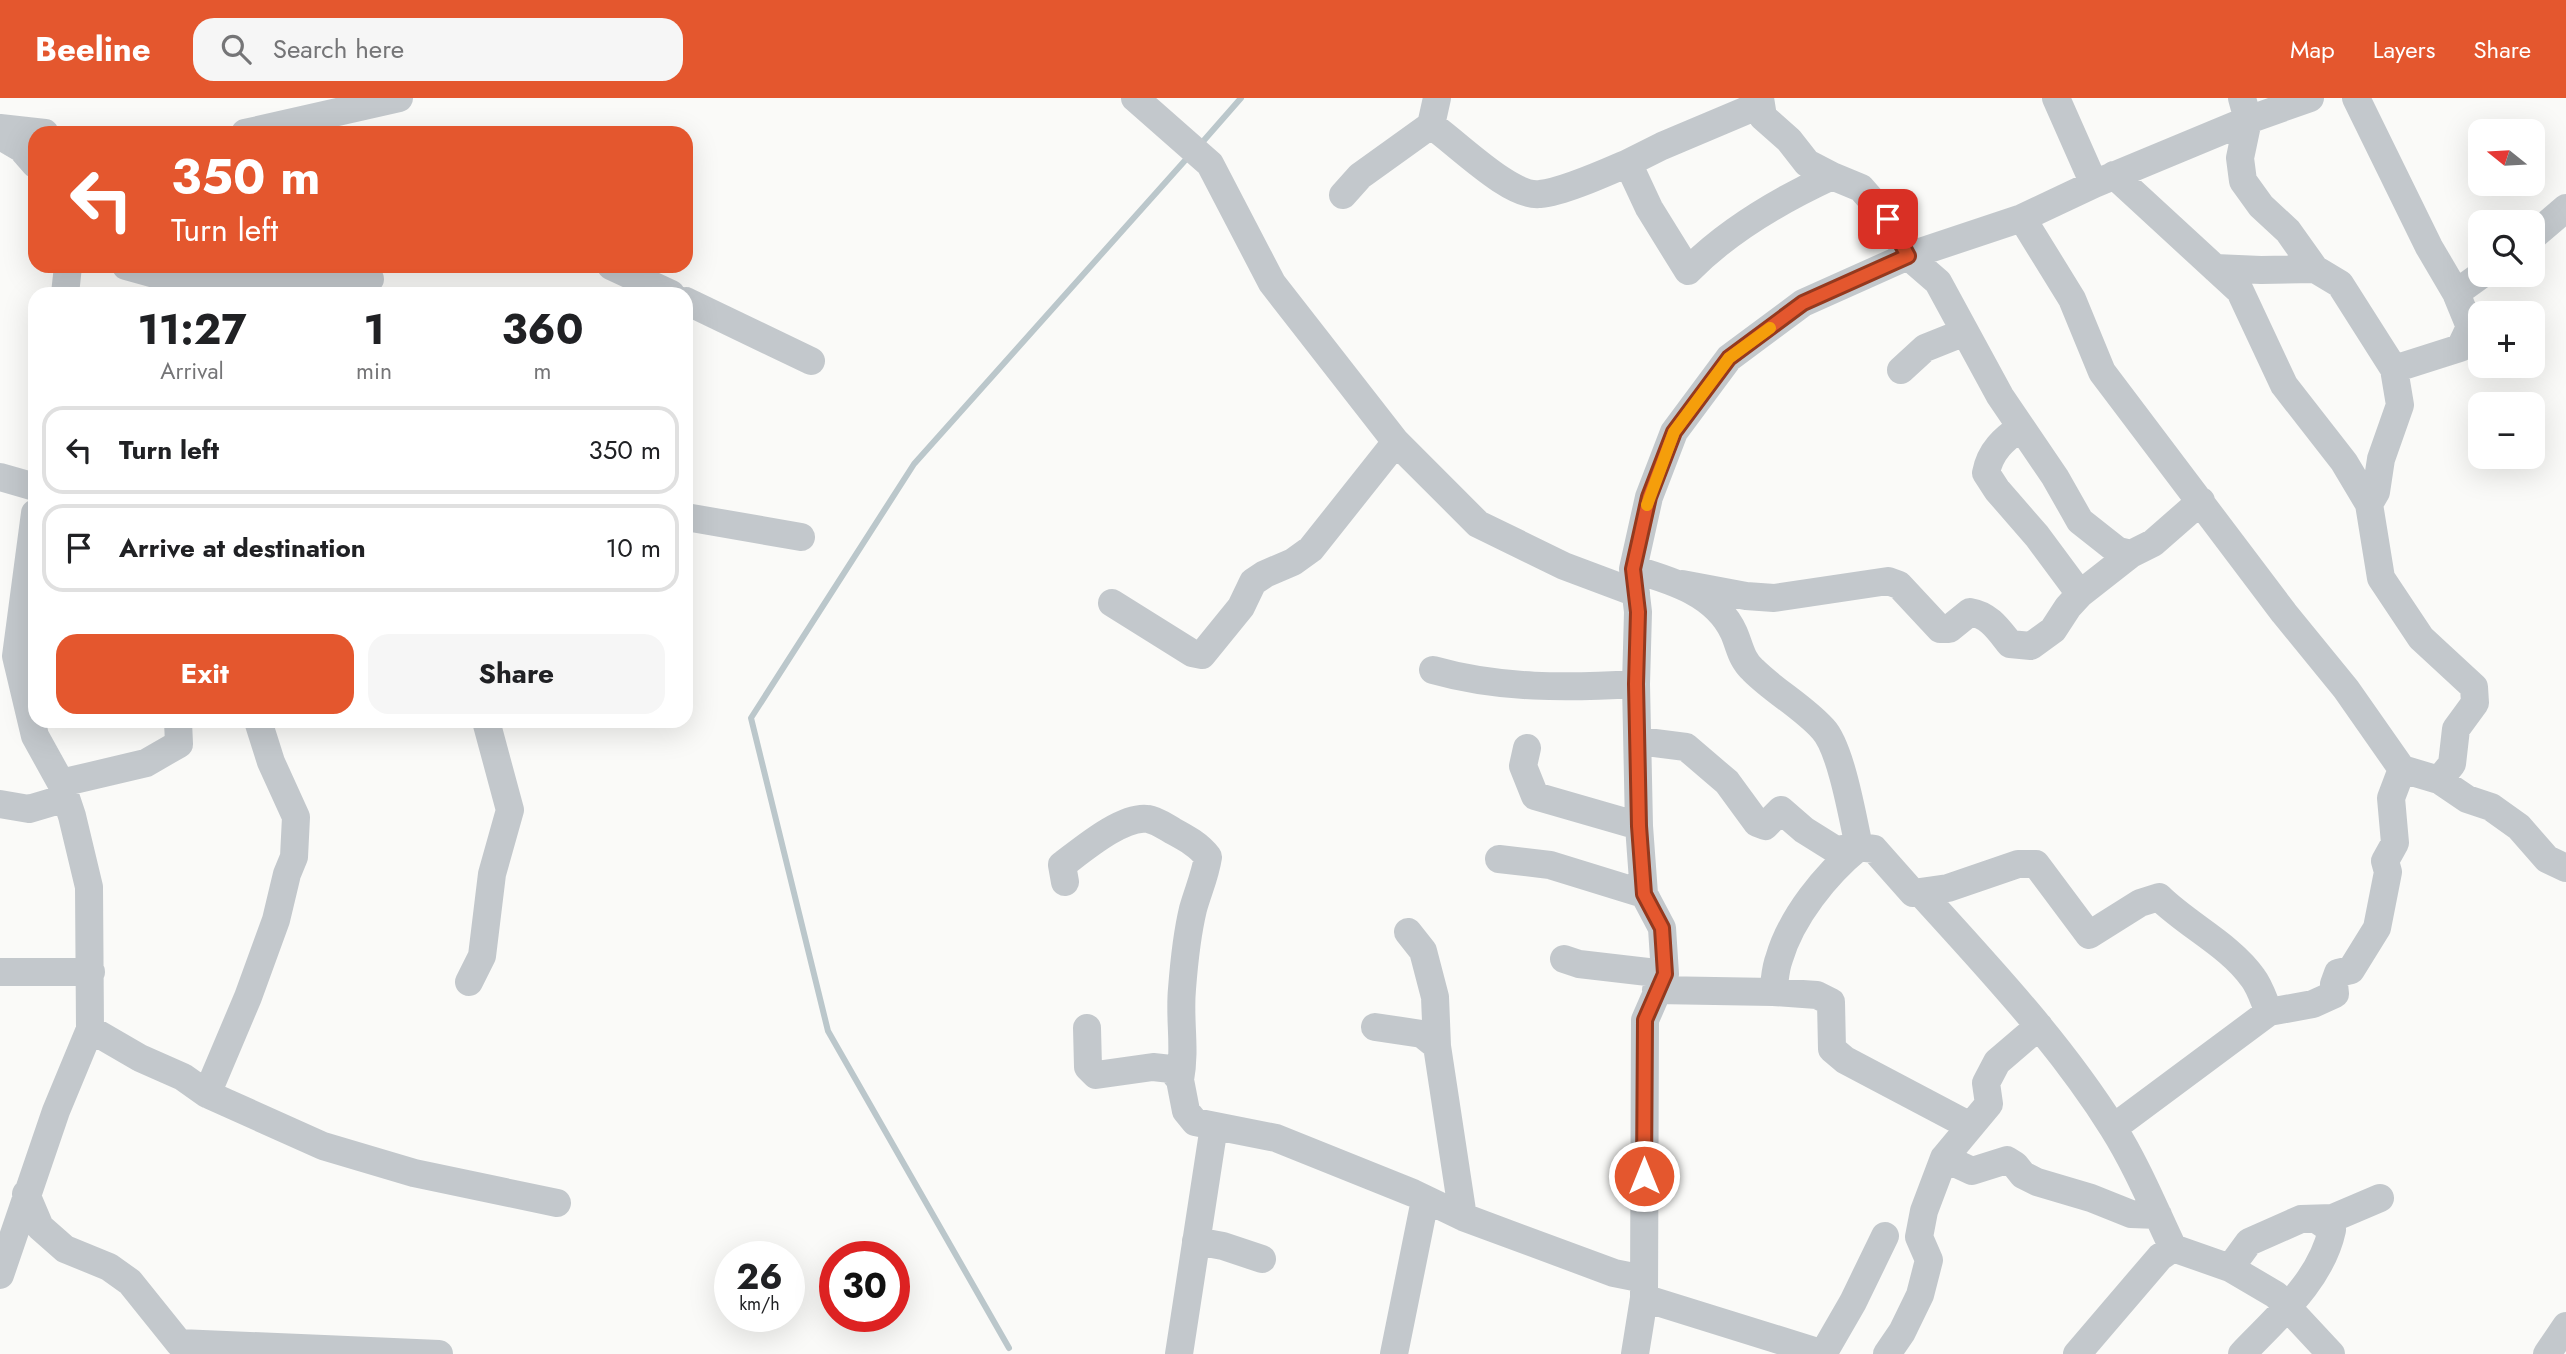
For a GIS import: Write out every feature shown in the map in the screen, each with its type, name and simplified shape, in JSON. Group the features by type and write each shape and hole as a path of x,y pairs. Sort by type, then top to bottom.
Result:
{"street":[{"path":"276,126 399,98"},
{"path":"1135,98 1210,164 1272,283 1396,442 1478,524 1564,566 1634,581 1682,584 1746,596 1774,598 1888,581 1899,585 1940,629 1949,629 1970,612 1980,614 1994,624 2010,644 2031,646 2053,630 2080,594 2132,554 2153,542 2201,501"},
{"path":"1343,194 1360,176 1431,125 1437,98"},
{"path":"2056,98 2104,180 2216,268 2240,291 2284,385 2344,461 2369,504 2381,578 2421,638 2474,687 2475,703 2456,729 2452,764 2439,780"},
{"path":"1635,1354 1644,1289 1645,1020 1660,982 1662,928 1644,894 1639,826 1636,684 1638,612 1634,581 1649,497 1674,432 1729,358 1803,303 1908,256 2022,218 2245,109 2310,98"},
{"path":"2356,98 2429,247 2456,293 2470,327 2460,348 2394,369"},
{"path":"1431,125 1500,180 1521,192 1540,194 1628,163 1760,102 1763,117 1789,140 1807,163 1861,188 1888,219 1908,256 1938,282 2000,396 2055,477 2080,521 2118,551 2132,554"},
{"path":"2245,109 2239,158 2243,181 2261,206 2288,231 2315,269 2340,284 2394,369 2400,405 2381,459 2376,492 2369,504"},
{"path":"0,128 28,131"},
{"path":"0,136 20,148 28,157"},
{"path":"1628,163 1649,208 1688,271 1707,252 1786,197 1832,176"},
{"path":"2545,226 2566,208"},
{"path":"2022,218 2071,299 2102,372 2346,690 2402,769 2439,780 2467,799 2491,807 2519,827 2547,859 2566,868"},
{"path":"2216,268 2315,269"},
{"path":"151,273 220,287 312,276 370,279"},
{"path":"626,273 656,287"},
{"path":"2456,293 2468,284"},
{"path":"693,304 811,360"},
{"path":"1901,370 1925,348 1965,332"},
{"path":"2021,427 2004,439 1989,460 1986,473 2080,594"},
{"path":"1112,603 1192,653 1202,655 1241,607 1253,582 1293,562 1311,549 1396,442"},
{"path":"0,477 28,485"},
{"path":"693,518 801,537"},
{"path":"28,566 16,656 28,707"},
{"path":"1682,584 1717,609 1734,632 1740,654 1753,670 1791,699 1825,731 1843,777 1859,847"},
{"path":"1433,670 1470,680 1563,688 1636,684"},
{"path":"0,1275 56,1111 90,1029 89,887 64,791 33,728"},
{"path":"0,804 29,809 64,791 146,763 179,744 178,728"},
{"path":"207,1094 248,997 276,920 294,857 296,817 271,762 260,728"},
{"path":"469,982 482,956 492,874 510,810 488,728"},
{"path":"1639,741 1686,747 1727,782 1756,823 1765,827 1781,810 1804,830 1836,850 1859,847 1874,849 1913,893 1948,888 2018,864 2036,864 2089,935 2140,903 2158,897 2177,915 2215,940 2253,978 2269,1012"},
{"path":"1527,748 1523,766 1535,796 1639,826"},
{"path":"2113,1128 2269,1012 2314,1004 2335,994 2334,984 2338,973 2351,970 2377,928 2388,872 2385,861 2395,843 2391,798 2402,769"},
{"path":"1065,882 1062,865 1104,833 1138,819 1150,819 1177,833 1201,848 1208,857 1206,873 1193,909 1182,988 1184,1057 1180,1080 1186,1111 1195,1122 1276,1139 1400,1188 1463,1217 1614,1273 1644,1289 1823,1354 1853,1302 1885,1236"},
{"path":"1773,992 1779,958 1803,908 1845,859 1859,847"},
{"path":"1499,859 1550,865 1644,894"},
{"path":"1920,892 2019,1000 2113,1128 2133,1163 2173,1248 2230,1268 2276,1295 2331,1354"},
{"path":"1408,932 1423,951 1436,998 1437,1046 1463,1217"},
{"path":"1564,959 1660,982 1817,995 1831,1002 1832,1049 1845,1060 1970,1126"},
{"path":"0,972 91,972"},
{"path":"1887,1354 1902,1332 1920,1295 1929,1260 1919,1237 1924,1211 1944,1158 1989,1104 1986,1083 1997,1062 2039,1026"},
{"path":"1375,1027 1422,1034 1437,1046"},
{"path":"1087,1028 1088,1067 1096,1074 1153,1067 1171,1069 1180,1080"},
{"path":"90,1029 140,1058 183,1077 207,1094 323,1146 414,1172 557,1203"},
{"path":"1179,1354 1214,1126"},
{"path":"1944,1158 1972,1171 2007,1160 2023,1175 2037,1182 2130,1213 2158,1215"},
{"path":"26,1194 40,1227 65,1249 109,1267 130,1282 179,1343 331,1352 439,1354"},
{"path":"2230,1268 2249,1242 2301,1219 2333,1218 2380,1198"},
{"path":"1394,1354 1425,1200"},
{"path":"2242,1354 2289,1307 2319,1264 2329,1245 2332,1230 2316,1219"},
{"path":"12,1237 40,1227"},
{"path":"1196,1241 1223,1246 1262,1259"},
{"path":"2078,1354 2161,1256 2173,1248"},
{"path":"2547,1354 2566,1326"}],"waterway":[{"path":"1199,146 1241,98"},
{"path":"1009,1348 828,1031 751,718 914,464 1189,156"}],"slow traffic":[{"path":"1647,505 1674,432 1729,358 1770,328"}],"route":[{"path":"1644,1176 1645,1020 1665,974 1662,928 1644,894 1639,826 1636,684 1638,612 1633,569 1649,497 1674,432 1729,358 1803,303 1908,256 1888,219"}]}
